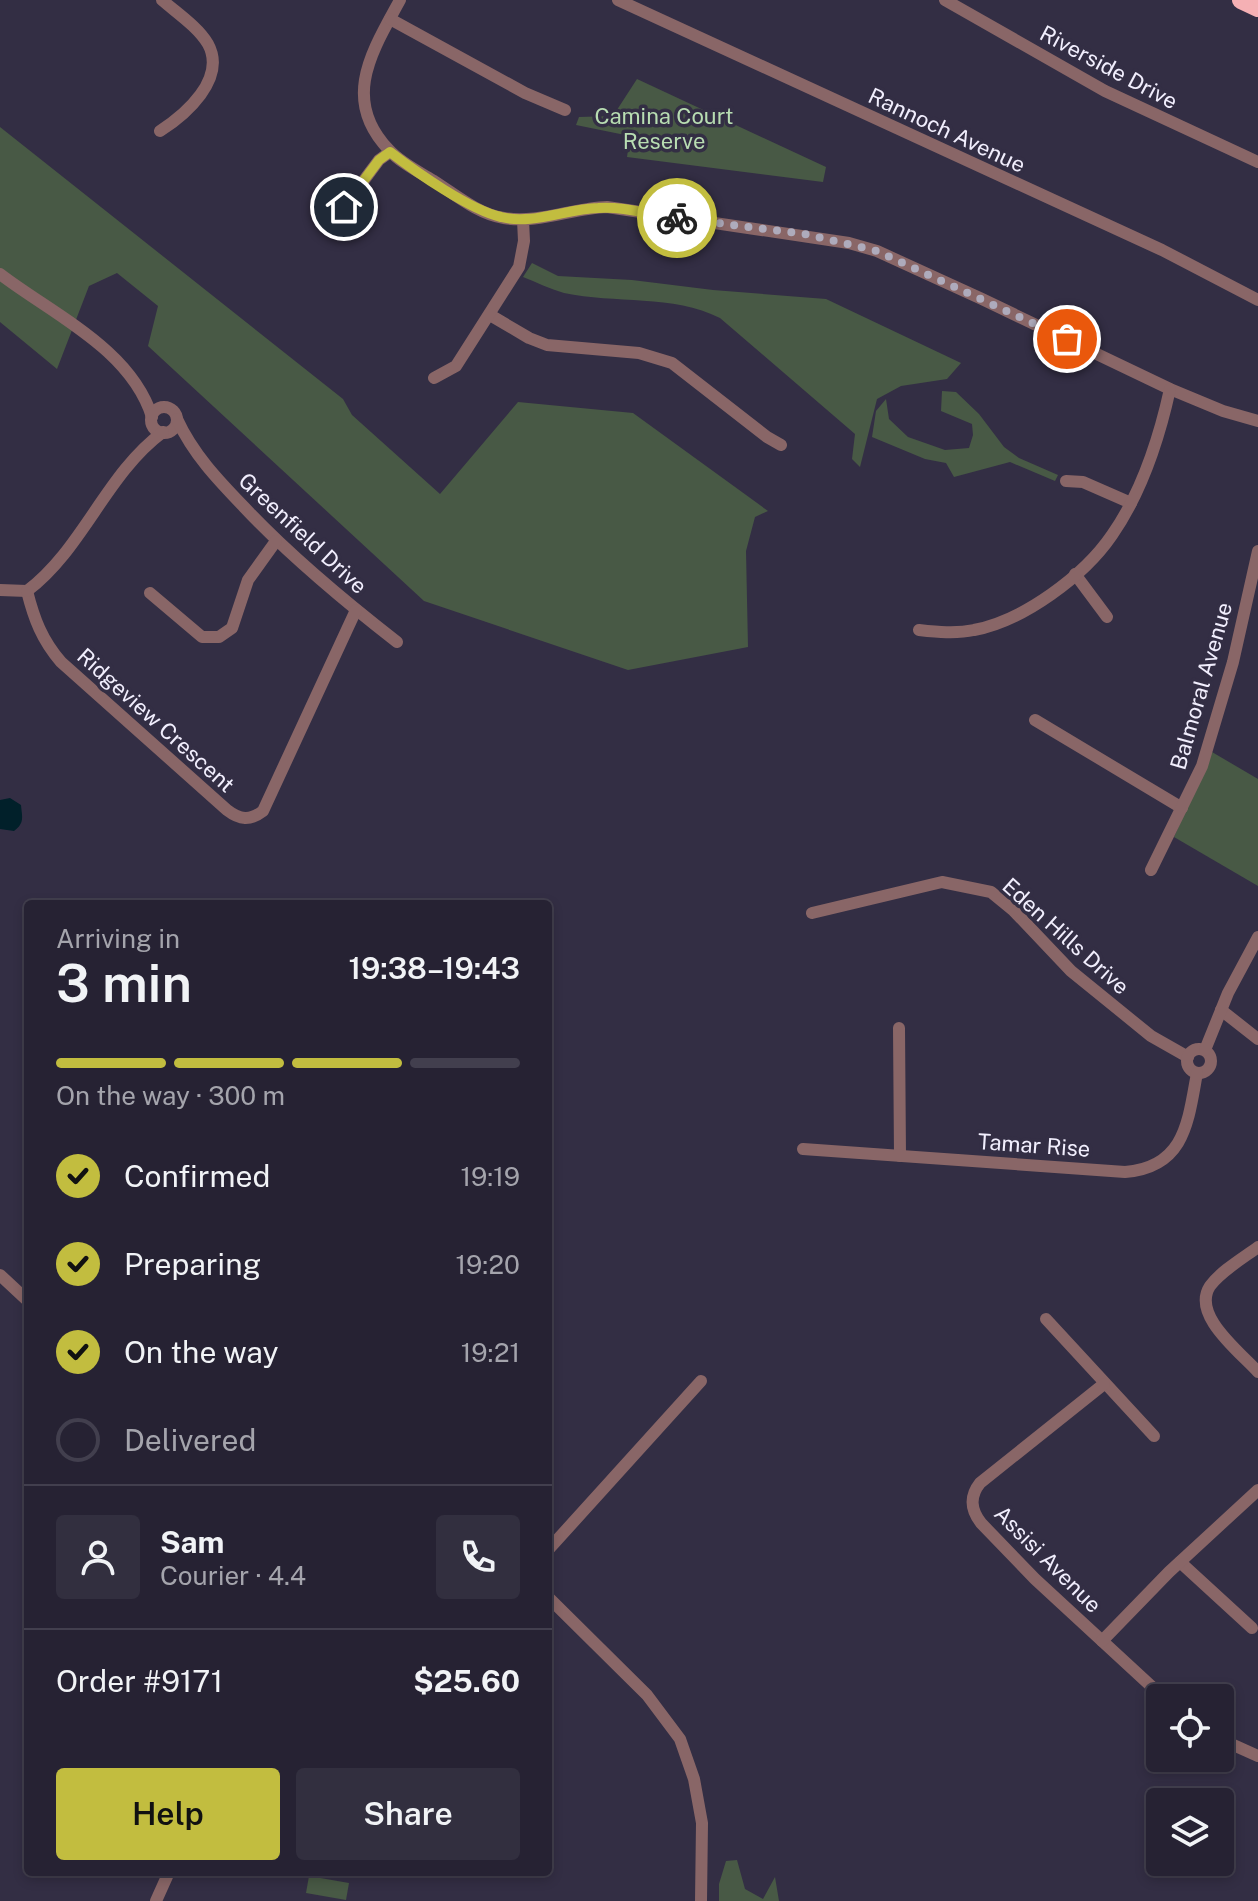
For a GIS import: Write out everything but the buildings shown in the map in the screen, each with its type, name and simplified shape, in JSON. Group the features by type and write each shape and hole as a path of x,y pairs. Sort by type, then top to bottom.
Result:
{"highway":[{"path":"1241,0 1258,8"}],"street":[{"path":"160,131 177,121 201,93 211,75 212,66 211,52 201,35 162,0"},
{"path":"400,0 367,63 364,87 370,121 390,152 476,208 504,218 523,220 607,207 805,234 849,243 877,251 1170,389 1223,411 1258,421"},
{"name":"Rannoch Avenue","path":"618,0 1162,250 1258,300"},
{"name":"Riverside Drive","path":"945,0 1105,91 1258,162"},
{"path":"390,19 525,93 565,110"},
{"path":"344,207 379,160 390,152"},
{"path":"434,378 456,366 519,267 524,241 523,220"},
{"path":"0,274 89,337 123,368 146,396 173,411 177,419 175,427 142,447"},
{"path":"490,315 547,345 639,353 672,363 781,445"},
{"path":"919,630 972,631 998,624 1036,603 1093,558 1112,535 1131,503 1161,431 1170,389"},
{"path":"146,396 154,427 164,432"},
{"path":"0,590 27,591 56,567 86,521 142,447 152,418 160,408 168,408"},
{"name":"Greenfield Drive","path":"177,419 189,445 276,541 397,642"},
{"name":"Greenfield Drive","path":"164,432 189,445"},
{"path":"1066,481 1083,482 1131,503"},
{"path":"150,593 202,637 219,637 232,628 248,580 276,541"},
{"name":"Balmoral Avenue","path":"1151,870 1202,766 1233,662 1258,551"},
{"path":"1075,574 1107,617"},
{"name":"Ridgeview Crescent","path":"27,591 43,639 61,662 236,818 245,819 263,811 356,610"},
{"path":"1035,720 1182,808"},
{"name":"Eden Hills Drive","path":"812,913 942,882 991,892 1013,910 1071,971 1151,1036 1188,1057"},
{"path":"1205,1050 1221,1010 1258,937"},
{"path":"1221,1010 1258,1039"},
{"path":"899,1028 900,1156"},
{"path":"1195,1050 1205,1050 1210,1055 1211,1063 1205,1072 1197,1073 1188,1065 1188,1057 1195,1050"},
{"name":"Tamar Rise","path":"803,1149 1140,1171 1166,1158 1182,1138 1190,1115 1197,1073"},
{"path":"1258,1247 1214,1282 1205,1297 1207,1315 1258,1372"},
{"path":"0,1275 24,1297"},
{"path":"1046,1319 1154,1436"},
{"path":"552,1546 701,1381"},
{"name":"Assisi Avenue","path":"1104,1384 980,1483 973,1491 972,1503 974,1514 981,1523 1035,1579 1149,1684"},
{"path":"1102,1641 1180,1562 1258,1490"},
{"path":"1180,1562 1252,1628"},
{"path":"552,1601 647,1695 680,1739 694,1779 702,1823 701,1901"},
{"path":"1234,1745 1258,1756"},
{"path":"156,1901 167,1876"}],"green space":[{"name":"Camina Court Reserve","path":"637,79 826,167 823,182 627,157 630,136 576,125 579,117 613,116"},
{"path":"0,127 343,399 352,415 440,494 518,402 633,413 768,511 755,517 746,551 748,647 628,670 424,601 148,346 158,306 117,273 89,286 57,369 0,322"},
{"path":"532,263 558,276 826,299 961,363 947,379 901,386 877,399 860,467 852,459 855,434 720,318 702,310 663,302 564,293 523,277"},
{"path":"942,391 956,392 979,414 1004,447 1019,458 1058,475 1055,481 1010,462 954,477 946,463 925,459 872,437 876,411 886,399 889,419 908,437 945,450 969,448 972,424 941,411"},
{"path":"1212,752 1258,779 1258,886 1174,837"},
{"path":"737,1860 745,1889 763,1899 775,1877 779,1901 719,1901 719,1884 726,1861"},
{"path":"309,1876 349,1883 346,1900 306,1893"}],"water":[{"path":"10,798 21,805 21,822 14,831 0,829 0,800"}],"way so far":[{"path":"677,218 805,234 877,251 1067,339"}],"route":[{"path":"344,207 379,160 390,152 476,208 504,218 523,220 607,207 677,218"}]}
